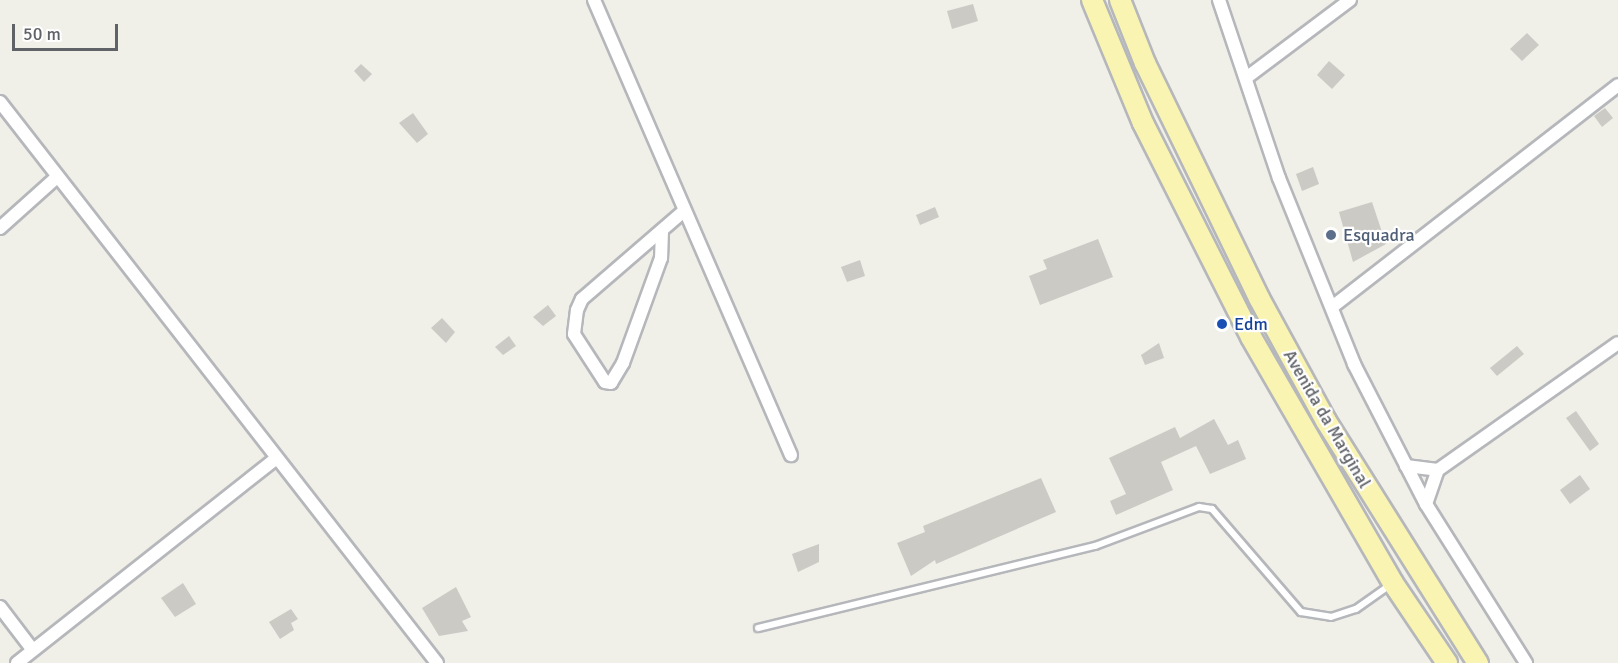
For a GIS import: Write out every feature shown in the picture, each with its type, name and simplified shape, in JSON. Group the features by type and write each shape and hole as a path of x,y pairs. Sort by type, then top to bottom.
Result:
{"main road":[{"name":"Avenida da Marginal","path":"1092,0 1143,123 1247,329 1393,583 1447,663"},
{"name":"Avenida da Marginal","path":"1120,0 1150,74 1259,298 1326,421 1478,663"}],"street":[{"path":"594,0 636,86 684,212 791,455"},
{"path":"1219,0 1332,307 1426,504 1526,663"},
{"path":"1246,78 1350,0"},
{"path":"1332,307 1618,85"},
{"path":"0,102 274,460 437,663"},
{"path":"0,228 57,177"},
{"path":"662,231 662,258 623,363 611,383 605,382 574,334 577,310 582,299 684,212"},
{"path":"1426,504 1438,470 1618,343"},
{"path":"17,663 274,460"},
{"path":"1406,466 1438,470"},
{"path":"0,607 32,649"}],"lane":[{"path":"758,628 1095,546 1199,507 1212,509 1301,612 1331,617 1356,609 1393,583"}],"building":[{"path":"973,4 978,21 952,29 947,11"},
{"path":"1527,33 1539,45 1522,61 1510,49"},
{"path":"1329,61 1345,75 1332,89 1317,75"},
{"path":"361,64 372,74 364,82 354,71"},
{"path":"1605,108 1613,118 1602,127 1594,116"},
{"path":"413,113 428,134 417,143 399,123"},
{"path":"1313,167 1319,184 1302,191 1296,174"},
{"path":"1372,202 1386,244 1353,262 1339,212"},
{"path":"935,207 939,217 920,225 916,215"},
{"path":"1098,239 1113,277 1040,305 1029,276 1047,269 1043,260"},
{"path":"860,260 865,276 847,282 841,267"},
{"path":"548,305 556,316 543,326 533,317"},
{"path":"442,318 455,332 446,343 431,328"},
{"path":"509,336 516,346 503,355 495,347"},
{"path":"1159,343 1164,358 1145,365 1141,355"},
{"path":"1517,346 1524,354 1497,376 1490,368"},
{"path":"1576,411 1599,444 1590,451 1566,418"},
{"path":"1214,419 1228,445 1238,440 1246,459 1210,474 1196,446 1161,462 1173,490 1116,515 1110,501 1126,494 1109,458 1175,427 1180,438"},
{"path":"1580,475 1590,489 1570,504 1560,490"},
{"path":"1041,478 1056,512 936,564 935,560 911,576 897,543 925,532 923,526"},
{"path":"819,544 819,562 798,572 792,554"},
{"path":"183,583 196,604 175,617 161,598"},
{"path":"456,587 471,617 462,621 468,631 439,636 422,608"},
{"path":"291,609 298,619 291,623 294,630 280,639 269,622"}],"place":[{"name":"Esquadra","path":"1331,235"},
{"name":"Edm","path":"1222,324"}]}
